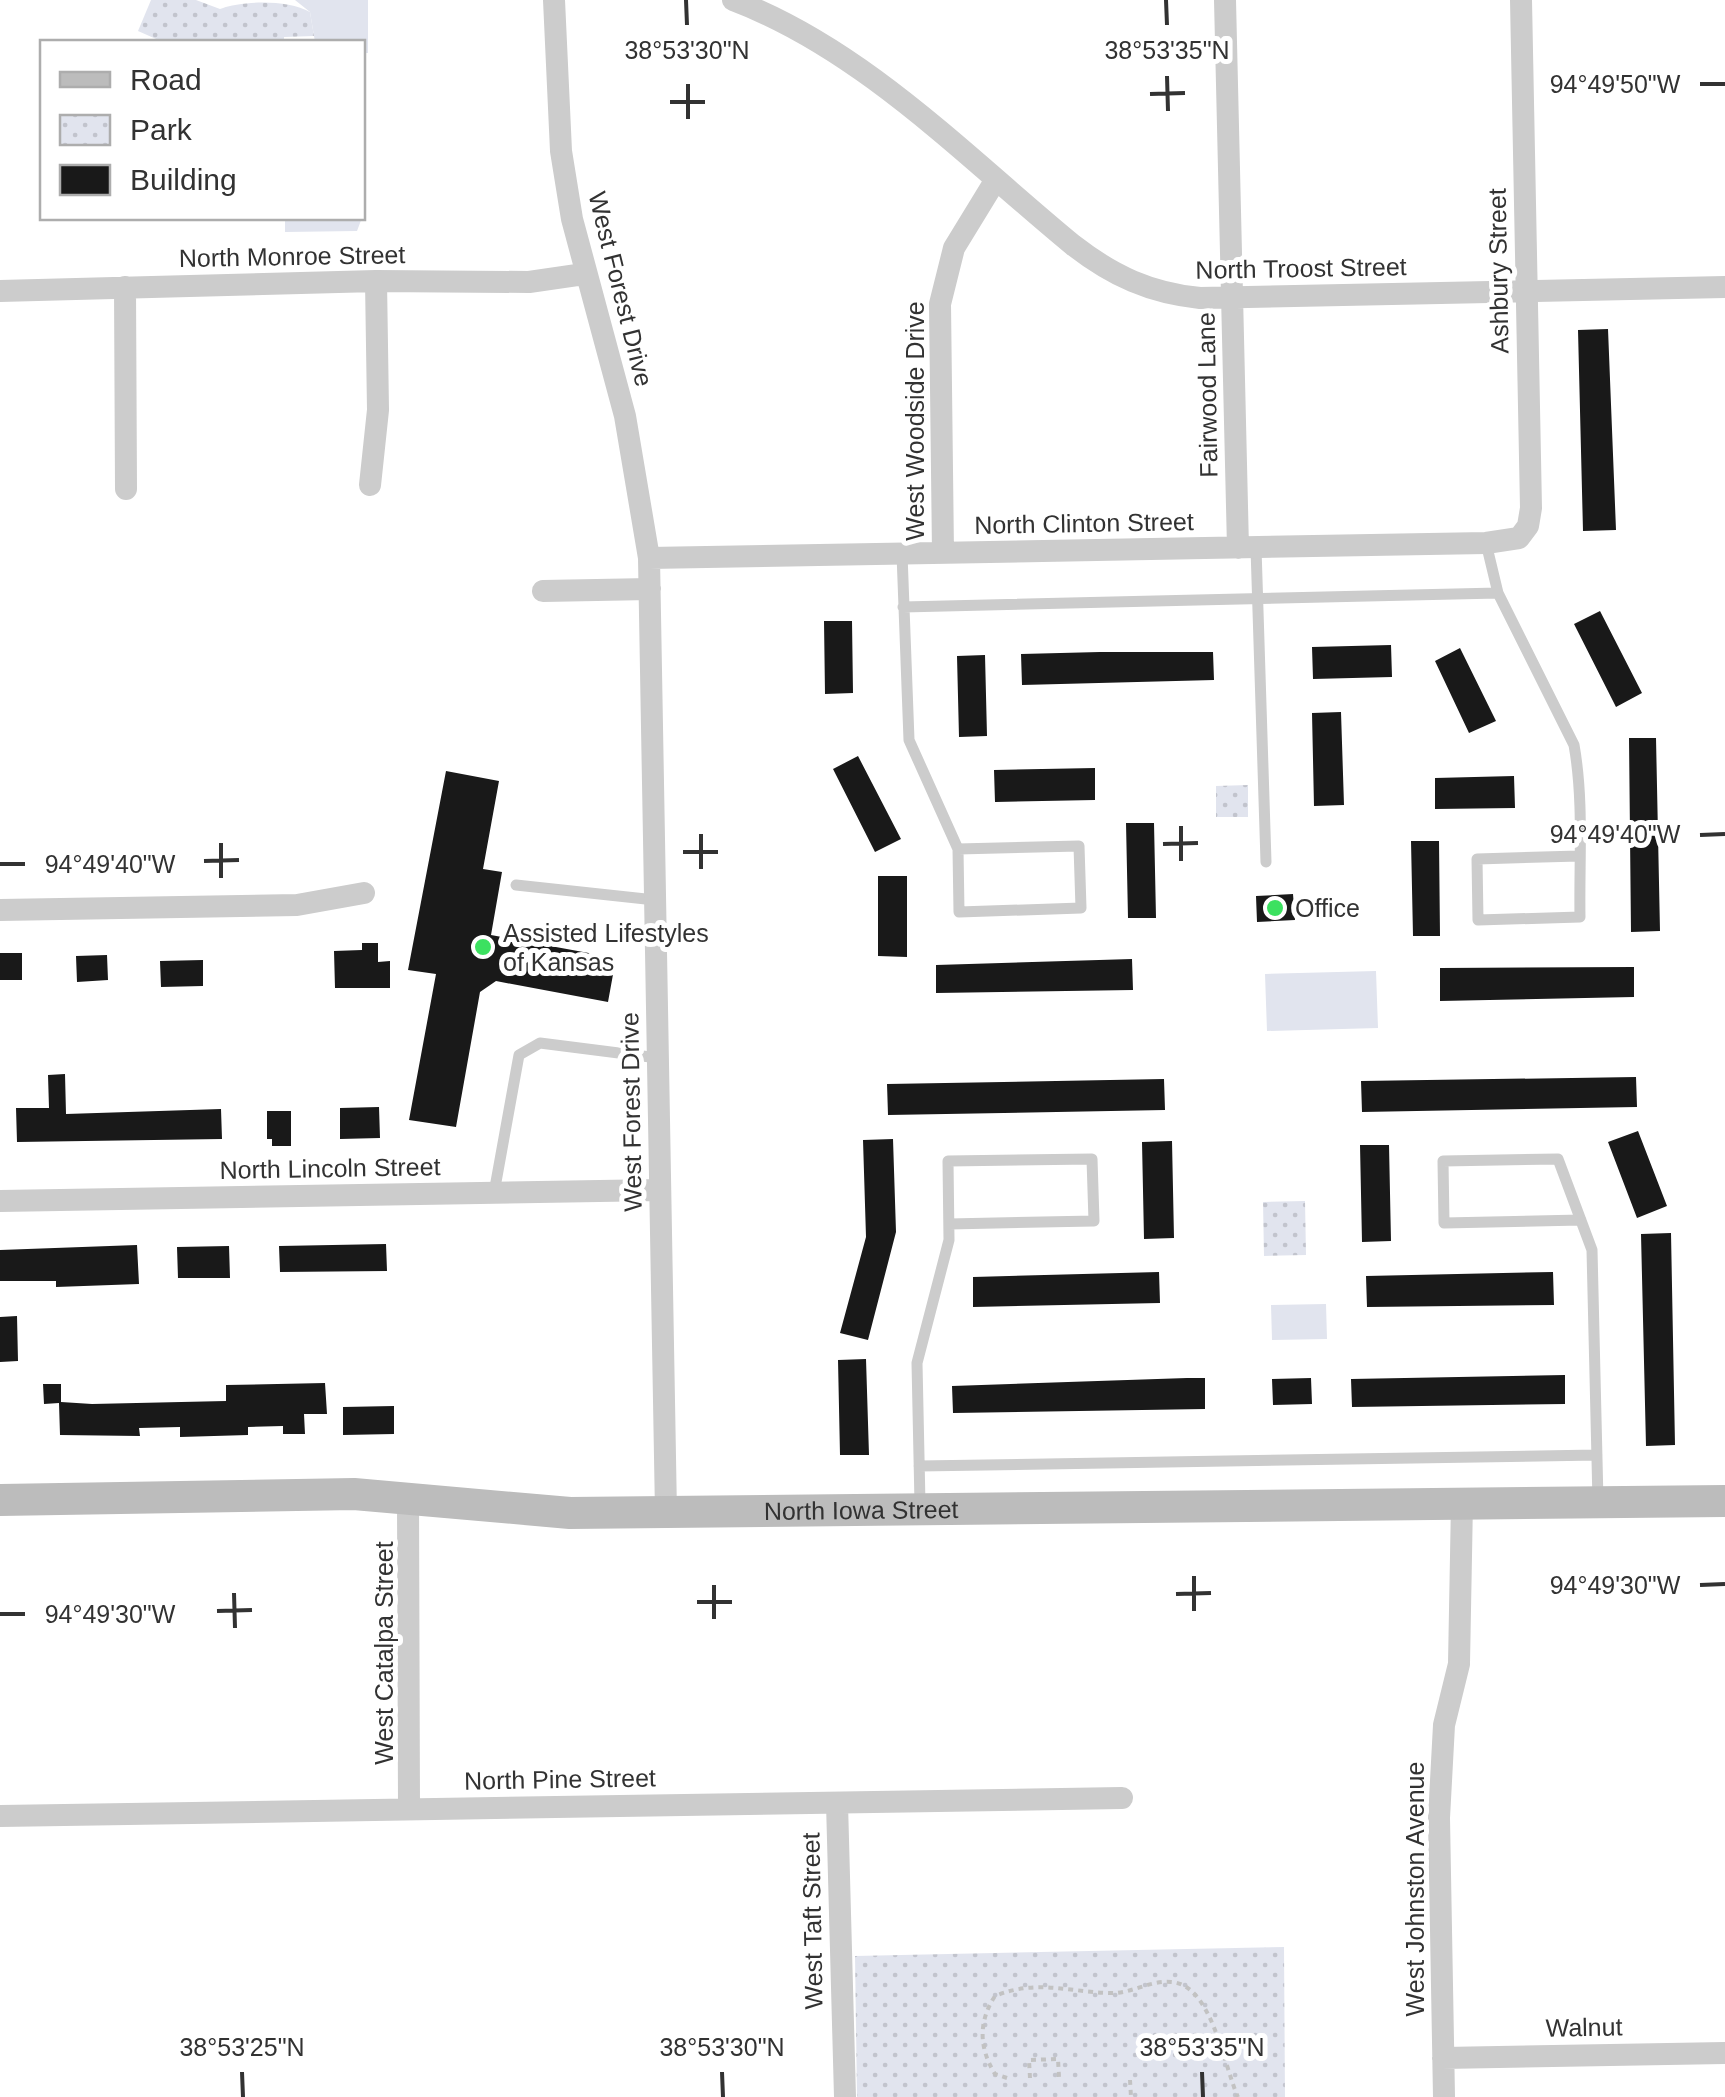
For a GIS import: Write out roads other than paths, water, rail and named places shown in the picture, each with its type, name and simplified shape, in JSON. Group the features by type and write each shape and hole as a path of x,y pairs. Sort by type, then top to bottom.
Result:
{"street":[{"name":"West Forest Drive","path":"554,0 561,151 584,274 625,416 649,558 666,1513"},
{"name":"North Troost Street","path":"733,0 771,14 828,46 1108,271 1169,295 1232,298 1725,287"},
{"name":"Fairwood Lane","path":"1225,0 1232,298 1247,548"},
{"name":"Ashbury Street","path":"1519,538 1528,526 1531,508 1521,0"},
{"name":"West Woodside Drive","path":"943,553 940,304 954,248 995,181"},
{"name":"North Monroe Street","path":"0,290 376,281 530,282 584,274"},
{"path":"370,485 378,410 376,281"},
{"path":"125,288 126,489"},
{"name":"North Clinton Street","path":"649,558 1486,543 1519,538"},
{"path":"543,591 650,589"},
{"path":"0,910 296,906 364,893"},
{"name":"North Lincoln Street","path":"0,1201 660,1190"},
{"name":"North Iowa Street","path":"0,1500 354,1494 570,1513 666,1513 1725,1500"},
{"name":"West Catalpa Street","path":"408,1498 410,1808"},
{"name":"West Johnston Avenue","path":"1444,2097 1438,1818 1444,1725 1459,1664 1462,1502"},
{"name":"North Pine Street","path":"0,1816 1122,1798"},
{"name":"West Taft Street","path":"836,1803 844,2097"},
{"name":"Walnut","path":"1443,2058 1725,2053"}],"lane":[{"path":"1486,543 1498,593 1574,745 1579,856 1580,917 1478,920 1477,859 1579,856"},
{"path":"1247,548 1258,600 1266,862"},
{"path":"902,554 908,740 958,849 959,912 1081,908 1080,846 958,849"},
{"path":"904,607 1498,593"},
{"path":"516,885 655,900"},
{"path":"494,1193 519,1055 540,1043 658,1058"},
{"path":"920,1508 917,1363 950,1240 949,1224 948,1161 1092,1159 1094,1221 949,1224"},
{"path":"1581,1220 1444,1223 1442,1162 1558,1160 1581,1220 1592,1250 1598,1501"},
{"path":"919,1466 1597,1455"}],"place":[{"name":"Office","path":"1275,908"},
{"name":"Assisted Lifestyles of Kansas","path":"483,947"}]}
